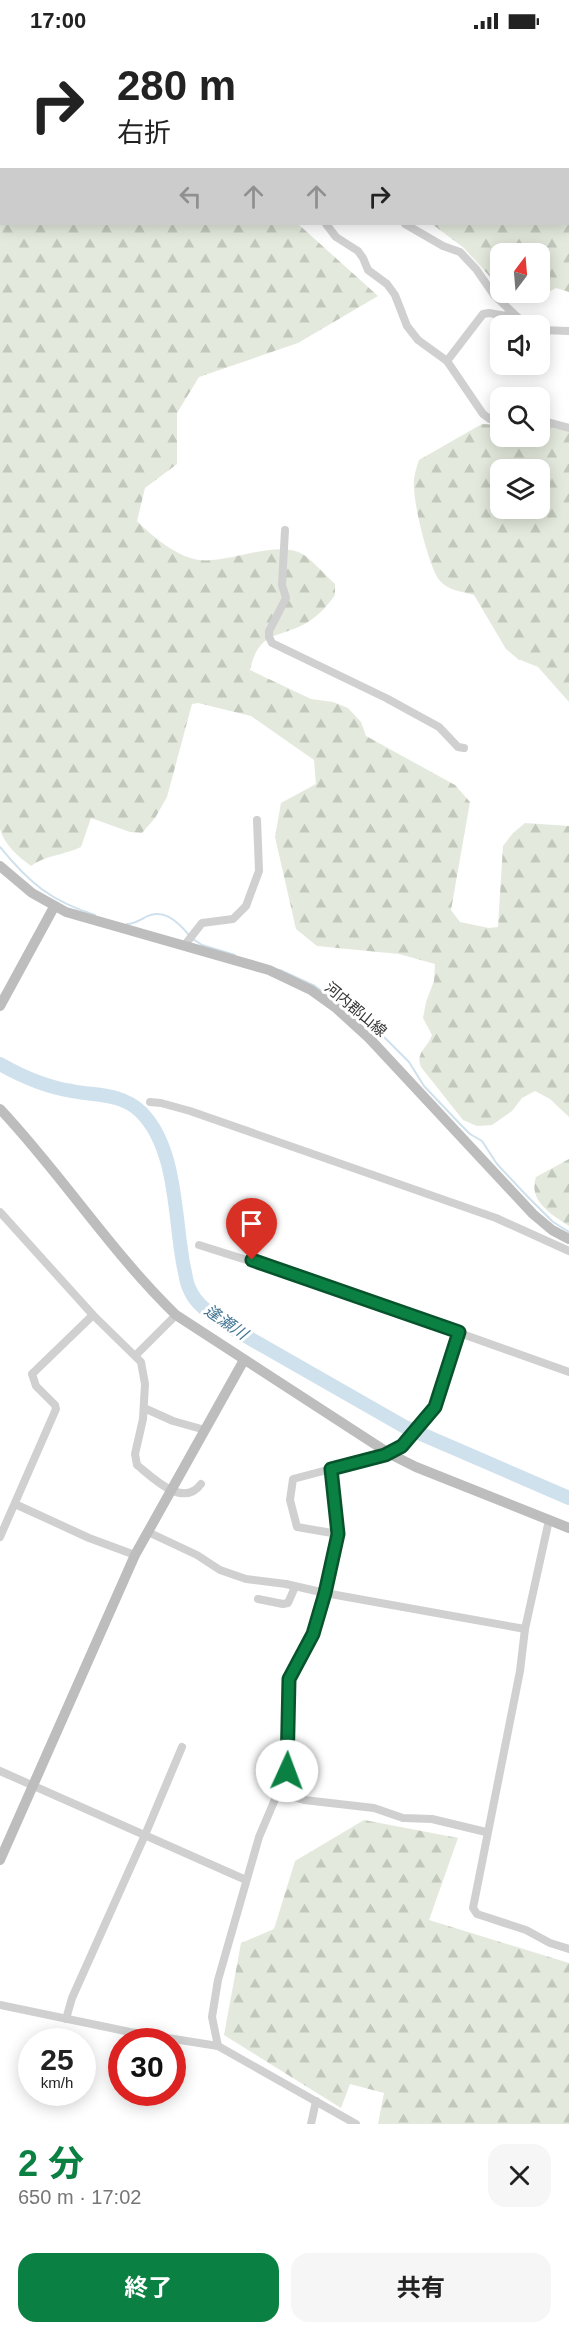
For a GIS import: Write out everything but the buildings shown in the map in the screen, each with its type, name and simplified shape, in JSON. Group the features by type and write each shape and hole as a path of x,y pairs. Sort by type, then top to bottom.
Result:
{"street":[{"path":"327,225 336,237 358,251 368,270 387,284 395,295 407,326 418,340 447,361 483,414 490,419"},
{"path":"407,225 443,246 460,252 476,269 494,295 515,315"},
{"path":"447,361 483,314 506,316 510,311"},
{"path":"550,330 569,331"},
{"path":"550,423 569,428"},
{"path":"285,530 282,585 286,598 269,631 272,643 386,698 439,727 458,747 464,748"},
{"path":"184,946 202,923 233,919 246,906 259,871 257,820"},
{"name":"河内郡山線","path":"0,866 32,893 54,907 78,917 269,970 311,990 336,1008 369,1038 533,1214 552,1230 569,1239"},
{"path":"0,1006 54,907"},
{"path":"150,1102 190,1112 496,1218 569,1251"},
{"path":"0,1109 28,1139 150,1290 176,1315 390,1454 426,1471 569,1528"},
{"path":"0,1212 93,1315 136,1355 144,1373 144,1408 135,1461 171,1491 192,1491 201,1484"},
{"path":"199,1245 319,1283 569,1372"},
{"path":"0,1537 56,1409 56,1405 36,1386 32,1374 93,1315"},
{"path":"136,1355 176,1315"},
{"path":"338,1534 297,1527 290,1500 293,1479 390,1454 402,1446 435,1407 459,1332"},
{"path":"0,1860 135,1555 244,1360"},
{"path":"144,1408 173,1421 205,1430"},
{"path":"218,2046 218,2036 212,2018 213,2001 264,1822 279,1793 289,1761 289,1679 313,1634 338,1534 331,1469"},
{"path":"15,1504 89,1538 135,1555"},
{"path":"549,1520 525,1629 520,1671 473,1902 474,1913 526,1930 550,1943 569,1949"},
{"path":"148,1532 232,1575 525,1629"},
{"path":"258,1599 288,1603 295,1587"},
{"path":"66,2019 72,1998 182,1747"},
{"path":"0,1771 246,1880"},
{"path":"279,1793 304,1800 374,1808 403,1818 432,1819 486,1832"},
{"path":"0,2005 218,2046 356,2124"},
{"path":"310,2124 316,2101"}],"green space":[{"path":"0,225 299,225 378,296 298,343 199,377 177,413 177,464 145,488 137,521 174,551 199,560 225,559 268,550 293,550 308,558 335,584 335,595 316,616 298,627 265,641 254,657 250,670 311,699 333,702 348,708 361,722 366,736 455,785 470,802 451,910 460,922 489,928 498,927 503,846 513,833 525,823 569,826 569,1117 550,1099 535,1091 522,1098 512,1111 492,1125 477,1126 463,1120 421,1067 420,1062 421,1054 432,1035 423,1018 434,981 435,964 399,954 317,946 296,929 275,837 281,803 316,784 314,760 251,716 198,703 192,704 167,797 155,818 142,833 130,832 91,818 81,847 31,866 9,846 0,829"},
{"path":"433,225 569,225 569,292 556,288 550,291 550,243 490,243 490,277 464,248"},
{"path":"482,424 490,424 490,447 550,447 550,427 569,430 569,702 538,667 518,659 506,649 474,595 451,589 440,581 431,564 423,536 415,496 416,470 419,460"},
{"path":"569,1159 569,1226 543,1206 538,1200 534,1186 536,1177"},
{"path":"364,1820 458,1838 429,1920 569,1963 569,2124 378,2124 384,2093 350,2084 341,2108 224,2035 241,1943 274,1929 295,1861"}],"waterway":[{"path":"0,847 31,881 53,897 95,915"},
{"path":"127,924 151,915 163,915 180,925 189,935"},
{"path":"193,939 202,945 235,955"},
{"path":"280,970 315,986 358,1019 371,1024 409,1062 424,1086 460,1124 482,1141 497,1164 527,1196 553,1222 569,1232"},
{"name":"逢瀬川","path":"0,1064 53,1087 117,1098 141,1112 153,1127 168,1165 188,1285 197,1302 207,1311 230,1327 405,1427 569,1498"}],"route":[{"path":"252,1260 459,1332 435,1407 402,1446 385,1455 331,1469 338,1534 335,1554 313,1634 300,1655 287,1687 289,1757 287,1771"}]}
